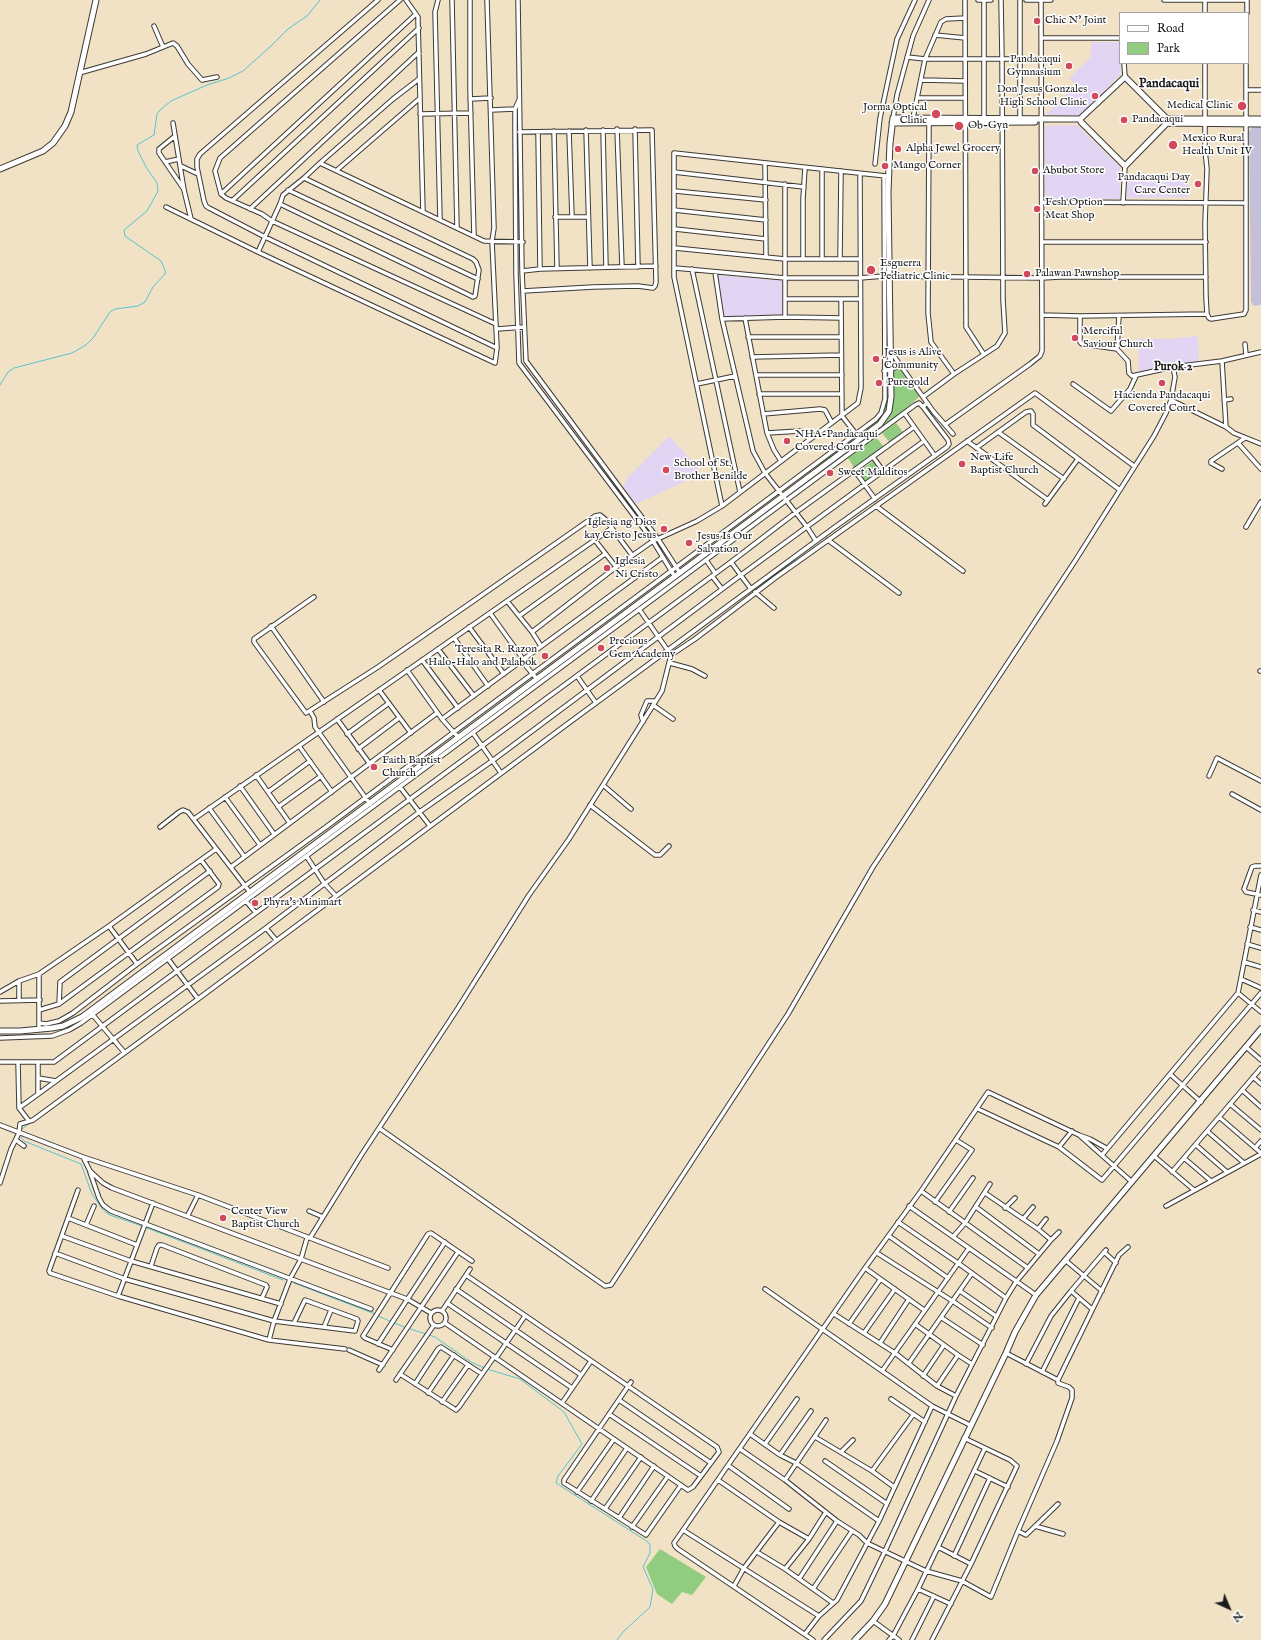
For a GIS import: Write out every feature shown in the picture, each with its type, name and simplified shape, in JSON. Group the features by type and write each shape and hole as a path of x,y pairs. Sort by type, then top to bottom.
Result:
{"street":[{"path":"0,169 44,151 53,143 65,126 71,112 96,0"},
{"path":"378,0 200,154 197,160 198,174 206,206 265,237 497,348"},
{"path":"400,0 220,158 215,171 221,194 226,198 262,214 272,221 496,327 524,327"},
{"path":"406,0 418,17 419,28 423,212"},
{"path":"438,0 435,12 440,220"},
{"path":"452,0 457,228"},
{"path":"470,0 470,99 474,236"},
{"path":"166,207 258,252 495,363 497,348 492,241 494,228 487,0"},
{"path":"518,0 523,242 522,271 525,356 527,365 561,408 658,539 680,573"},
{"path":"875,164 880,118 897,39 915,0"},
{"path":"39,1023 46,1024 59,1021 74,1013 137,964 856,434 881,413 885,399 887,370 886,176 893,120 907,57 913,36 929,0"},
{"path":"965,0 964,121 966,327 983,354"},
{"path":"978,0 991,0"},
{"path":"984,0 984,119"},
{"path":"923,397 996,346 1005,333 1003,277 1001,0"},
{"path":"1020,0 1020,118"},
{"path":"1026,0 1051,0"},
{"path":"946,424 1040,356 1042,352 1041,0"},
{"path":"1164,0 1247,0 1247,12"},
{"path":"1205,0 1205,12"},
{"path":"221,194 416,14"},
{"path":"914,118 925,59 942,20 965,18"},
{"path":"154,26 163,47"},
{"path":"233,200 419,28"},
{"path":"935,36 965,38"},
{"path":"1041,38 1119,38"},
{"path":"79,73 146,54 173,43 177,46 188,64 202,80 217,77"},
{"path":"250,209 419,52"},
{"path":"907,57 925,59 1041,59"},
{"path":"1124,64 1125,77 1167,121"},
{"path":"1205,64 1207,169 1205,202 1206,277 1207,314 1211,319 1244,314 1246,310 1246,64"},
{"path":"1081,121 1125,77"},
{"path":"258,252 283,195 393,99 419,79"},
{"path":"922,80 965,81"},
{"path":"1246,90 1261,90"},
{"path":"470,99 491,98"},
{"path":"520,98 515,109 515,242 519,363 653,541 675,577"},
{"path":"918,98 964,98"},
{"path":"337,170 420,99"},
{"path":"491,110 515,109"},
{"path":"420,114 438,115 471,113"},
{"path":"893,120 914,118 929,121"},
{"path":"964,121 984,119 1002,121 1020,118 1041,120"},
{"path":"1123,203 1124,166 1167,121 1247,121 1261,119"},
{"path":"893,120 1081,121 1124,166"},
{"path":"929,121 928,313 931,342 954,374"},
{"path":"1247,121 1261,124"},
{"path":"173,123 184,190 191,219"},
{"path":"515,132 617,129 652,130 656,266 655,286 653,288 638,286 608,286 523,291"},
{"path":"617,129 622,267"},
{"path":"635,129 638,267"},
{"path":"586,130 590,268"},
{"path":"603,130 606,267"},
{"path":"554,131 557,268"},
{"path":"569,131 572,217"},
{"path":"538,132 540,269"},
{"path":"175,136 159,149 159,153 184,190"},
{"path":"722,506 676,287 674,153 886,176"},
{"path":"165,162 179,159"},
{"path":"320,163 484,241 523,242"},
{"path":"766,164 766,257"},
{"path":"181,166 198,174"},
{"path":"803,259 805,168"},
{"path":"822,169 822,259"},
{"path":"840,259 841,171"},
{"path":"674,172 804,187"},
{"path":"532,632 616,567 653,541 697,521 722,506 860,401 860,174"},
{"path":"280,204 473,297 477,293 479,270 478,265 473,259 304,178"},
{"path":"785,317 786,184"},
{"path":"288,190 478,279"},
{"path":"675,191 766,200"},
{"path":"1042,202 1246,203"},
{"path":"674,210 766,220"},
{"path":"555,217 588,216"},
{"path":"675,229 766,239"},
{"path":"1042,242 1206,242"},
{"path":"675,248 785,259 859,259"},
{"path":"522,271 557,268 656,266"},
{"path":"675,268 785,278 966,276 1042,278 1206,277"},
{"path":"692,269 740,492"},
{"path":"715,272 722,319 753,451 765,473 795,513 807,526 816,541"},
{"path":"785,299 860,299"},
{"path":"841,299 840,337 842,416 856,434"},
{"path":"1042,315 1119,316 1207,314"},
{"path":"1080,316 1080,340 1082,344 1117,349 1128,361 1130,375 1136,376 1173,367 1222,362 1261,352"},
{"path":"1117,349 1119,316"},
{"path":"722,319 785,317 841,318"},
{"path":"745,318 767,433 774,450 781,460"},
{"path":"748,337 840,337"},
{"path":"0,1030 39,1029 63,1026 82,1017 458,737 471,731 706,560 880,424 889,411 890,397 887,370 890,352 887,337"},
{"path":"1244,344 1246,355"},
{"path":"890,352 927,403 953,434"},
{"path":"752,357 841,355"},
{"path":"1222,362 1226,427"},
{"path":"887,370 900,365"},
{"path":"379,1128 605,1286 611,1285 788,1014 873,867 1075,561 1154,436 1171,400 1175,377 1173,367"},
{"path":"756,375 842,375"},
{"path":"697,384 735,376"},
{"path":"1073,384 1111,411 1130,389 1136,376"},
{"path":"0,1183 11,1149 19,1133 20,1124 29,1122 198,999 501,773 668,651 828,540 1035,393 1134,466"},
{"path":"759,394 841,394"},
{"path":"1224,400 1231,399"},
{"path":"1171,400 1226,427 1234,433 1261,443"},
{"path":"923,407 927,403"},
{"path":"0,1038 41,1037 60,1034 81,1023 400,787 537,679 680,573 917,404 920,404 923,407 950,444 816,541 695,639 671,655"},
{"path":"556,412 561,408"},
{"path":"763,414 820,409 825,410 832,423"},
{"path":"976,448 1026,412 1031,411 1033,414 1033,425 1120,490"},
{"path":"904,414 935,456"},
{"path":"0,1062 54,1062 255,912 315,870 480,746 731,562 795,513 914,427"},
{"path":"767,433 802,431 809,439"},
{"path":"998,432 1064,479"},
{"path":"1222,469 1211,463 1212,461 1245,438"},
{"path":"19,1108 266,928 418,813 492,761 807,526 884,472 924,441"},
{"path":"966,441 1048,500"},
{"path":"1238,443 1261,467"},
{"path":"873,457 884,472"},
{"path":"1045,504 1078,459"},
{"path":"855,471 875,499"},
{"path":"1246,527 1261,502"},
{"path":"876,506 963,571"},
{"path":"314,597 254,639 254,642 306,713 310,712 472,602 595,516 601,516 615,530 632,555"},
{"path":"194,819 594,539 612,528"},
{"path":"594,539 616,567"},
{"path":"828,540 899,593"},
{"path":"519,616 605,554"},
{"path":"442,719 667,554"},
{"path":"706,560 722,589"},
{"path":"731,562 753,591 774,608"},
{"path":"507,601 532,632 541,646"},
{"path":"269,1340 274,1321 309,1238 458,1008 529,894 564,845 603,785 664,687 671,655 639,609"},
{"path":"490,613 523,659 524,663 537,679"},
{"path":"271,626 324,702"},
{"path":"469,627 504,674"},
{"path":"454,638 488,686"},
{"path":"438,649 474,696"},
{"path":"422,660 458,708"},
{"path":"670,663 688,667 705,676"},
{"path":"407,670 437,713 458,737"},
{"path":"577,676 596,703"},
{"path":"379,690 411,733"},
{"path":"643,722 641,715 647,701 654,703 673,719"},
{"path":"347,734 389,703"},
{"path":"310,712 314,718 314,726 364,798 370,804"},
{"path":"230,867 437,713"},
{"path":"358,749 400,718"},
{"path":"336,719 370,764"},
{"path":"471,731 480,746 501,773"},
{"path":"299,746 332,792"},
{"path":"1209,776 1215,760 1219,758 1261,781"},
{"path":"268,792 310,761"},
{"path":"256,775 289,822"},
{"path":"278,807 321,776"},
{"path":"603,785 631,809"},
{"path":"240,786 274,834"},
{"path":"400,787 418,813 430,826"},
{"path":"1232,794 1261,810"},
{"path":"225,797 260,845"},
{"path":"590,805 655,855 660,855 669,846"},
{"path":"209,808 244,856"},
{"path":"160,827 181,811 188,812 250,891"},
{"path":"0,992 19,980 39,974 110,926 216,849"},
{"path":"307,856 324,883 336,896"},
{"path":"39,1010 59,1004 218,887 218,884 210,871 201,860"},
{"path":"1259,894 1246,892 1244,889 1252,867 1261,866"},
{"path":"59,1004 60,982 210,871"},
{"path":"1102,1155 1106,1148 1238,993 1253,910 1259,894 1261,875"},
{"path":"246,902 255,912"},
{"path":"1253,910 1261,912"},
{"path":"110,926 137,964"},
{"path":"1250,927 1261,930"},
{"path":"266,928 276,940"},
{"path":"1247,944 1261,948"},
{"path":"168,959 198,999"},
{"path":"1244,962 1261,967"},
{"path":"39,974 39,1029"},
{"path":"19,980 19,1000"},
{"path":"1241,980 1261,988"},
{"path":"1238,993 1261,1012"},
{"path":"978,1108 1059,1147 1102,1180 1115,1167 1261,993"},
{"path":"0,1001 40,1000"},
{"path":"92,1014 124,1052"},
{"path":"855,1640 873,1621 885,1604 1015,1332 1036,1295 1201,1102 1261,1029"},
{"path":"1246,1047 1261,1060"},
{"path":"18,1062 19,1108 29,1122"},
{"path":"38,1062 38,1094"},
{"path":"1172,1172 1261,1068"},
{"path":"1170,1074 1201,1102"},
{"path":"1253,1077 1261,1084"},
{"path":"38,1078 56,1081"},
{"path":"1242,1090 1261,1106"},
{"path":"812,1640 675,1546 674,1543 729,1466 865,1268 921,1191 988,1092 1072,1131 1132,1182"},
{"path":"1230,1104 1261,1130"},
{"path":"1166,1206 1261,1154 1219,1117"},
{"path":"0,1126 83,1157 198,1195 388,1268"},
{"path":"1059,1147 1072,1131"},
{"path":"1207,1131 1244,1163"},
{"path":"1078,1135 1090,1138 1106,1148"},
{"path":"16,1140 24,1146"},
{"path":"935,1202 972,1150 956,1140"},
{"path":"1255,1148 1261,1141"},
{"path":"1196,1145 1227,1172"},
{"path":"1154,1156 1194,1190"},
{"path":"83,1157 90,1171 99,1198 103,1205 111,1211 371,1309"},
{"path":"1184,1158 1211,1181"},
{"path":"90,1171 103,1183 112,1188 407,1299 431,1314"},
{"path":"949,1212 973,1178"},
{"path":"953,1237 965,1223 990,1184"},
{"path":"78,1190 49,1272 118,1296 269,1340 347,1350 383,1365"},
{"path":"921,1191 1028,1268"},
{"path":"985,1193 1038,1229 1051,1240"},
{"path":"188,1216 198,1195"},
{"path":"1005,1208 1015,1198"},
{"path":"118,1296 153,1203"},
{"path":"86,1225 94,1206"},
{"path":"909,1206 1036,1295"},
{"path":"976,1207 1039,1254"},
{"path":"1023,1219 1033,1207"},
{"path":"309,1211 323,1217"},
{"path":"68,1218 138,1245"},
{"path":"1038,1229 1046,1219"},
{"path":"898,1222 958,1262 1006,1298"},
{"path":"824,1640 861,1601 956,1396 1006,1298 1016,1282 1059,1232"},
{"path":"393,1350 363,1336 428,1234 431,1233 472,1261"},
{"path":"62,1236 131,1260 281,1304"},
{"path":"888,1236 948,1278"},
{"path":"378,1344 444,1242"},
{"path":"151,1266 157,1248 159,1245 162,1245 266,1285 267,1287 262,1298"},
{"path":"1058,1380 1116,1262 1121,1253 1128,1247"},
{"path":"882,1372 924,1310 969,1248"},
{"path":"1026,1364 1051,1316 1105,1251 1116,1262"},
{"path":"379,1370 458,1252"},
{"path":"55,1253 125,1279 274,1321 355,1331 358,1320 305,1300 294,1323"},
{"path":"877,1253 992,1328"},
{"path":"1065,1260 1102,1291"},
{"path":"865,1268 924,1310"},
{"path":"442,1311 470,1269"},
{"path":"909,1363 954,1302 972,1273"},
{"path":"445,1323 688,1490 691,1489 719,1450 717,1447 466,1275"},
{"path":"849,1324 880,1280"},
{"path":"456,1289 581,1375"},
{"path":"765,1289 932,1406 970,1425"},
{"path":"864,1333 895,1289"},
{"path":"960,1291 996,1316"},
{"path":"1071,1291 1092,1309"},
{"path":"1042,1372 1079,1298"},
{"path":"880,1343 909,1299"},
{"path":"447,1303 572,1388"},
{"path":"324,1327 331,1310"},
{"path":"435,1310 442,1311 446,1316 445,1323 440,1326 434,1325 430,1319 431,1314 435,1310"},
{"path":"834,1314 895,1353 938,1386 956,1396"},
{"path":"400,1374 442,1402 454,1409 457,1409 525,1316"},
{"path":"942,1318 983,1345"},
{"path":"915,1324 972,1364"},
{"path":"396,1380 434,1325"},
{"path":"924,1376 944,1345"},
{"path":"415,1384 440,1347 443,1347 468,1365 484,1371"},
{"path":"740,1449 785,1480 837,1521 859,1535 867,1543 906,1560 926,1571 962,1581 991,1596 1057,1441 1072,1398 1072,1390 1069,1387 1058,1383 1058,1380 1006,1353"},
{"path":"428,1393 454,1355"},
{"path":"938,1386 958,1355"},
{"path":"562,1403 591,1361"},
{"path":"442,1402 468,1365"},
{"path":"631,1382 564,1482 577,1492 644,1534 647,1534 681,1485"},
{"path":"619,1400 711,1463"},
{"path":"765,1444 797,1400"},
{"path":"891,1400 924,1422"},
{"path":"805,1634 819,1616 837,1600 879,1521 932,1406"},
{"path":"780,1455 811,1411"},
{"path":"609,1414 701,1476"},
{"path":"872,1471 913,1415"},
{"path":"785,1480 826,1420"},
{"path":"750,1434 780,1455 796,1463 879,1521"},
{"path":"815,1436 842,1451 894,1487"},
{"path":"932,1640 971,1564 1017,1466 1010,1460 964,1438"},
{"path":"577,1492 614,1439"},
{"path":"842,1451 853,1440"},
{"path":"591,1501 627,1448"},
{"path":"889,1640 893,1636 918,1589 985,1448"},
{"path":"604,1509 641,1457"},
{"path":"825,1461 886,1503"},
{"path":"618,1518 654,1466"},
{"path":"729,1466 789,1509"},
{"path":"975,1471 1008,1487"},
{"path":"632,1527 668,1476"},
{"path":"954,1556 990,1478"},
{"path":"718,1480 779,1522 809,1539"},
{"path":"1018,1530 1026,1535 1058,1504"},
{"path":"785,1569 809,1539 826,1512"},
{"path":"800,1580 837,1521"},
{"path":"734,1586 744,1568 779,1522"},
{"path":"1035,1526 1063,1534"},
{"path":"683,1530 819,1616"},
{"path":"813,1589 852,1530"},
{"path":"938,1547 971,1564"},
{"path":"756,1552 785,1569 833,1603"},
{"path":"918,1589 951,1604"},
{"path":"912,1640 934,1596"},
{"path":"873,1621 900,1640"}],"shaded area":[{"path":"1091,42 1119,42 1119,64 1121,64 1121,74 1079,116 1046,114 1076,85 1069,78 1091,57"},
{"path":"1077,125 1120,167 1120,199 1045,199 1045,126"},
{"path":"1253,126 1261,126 1261,305 1254,306 1251,302 1249,131"},
{"path":"1127,181 1188,181 1188,197 1127,198"},
{"path":"717,275 785,281 784,315 723,318"},
{"path":"1198,336 1199,365 1139,372 1138,339 1168,339"},
{"name":"School of St. Brother Benilde","path":"669,436 697,466 699,475 636,504 623,487 627,478"}],"green space":[{"path":"896,369 901,369 903,371 920,396 885,427 788,497 788,495 883,425 891,412 892,374"},
{"path":"888,392 890,403 885,417 815,470 814,467 816,465 876,422 884,410"},
{"path":"896,423 903,432 890,443 882,433"},
{"path":"876,437 884,447 855,469 848,458"},
{"path":"873,461 881,472 865,483 858,472"},
{"path":"660,1549 706,1577 692,1595 682,1592 672,1604 657,1594 646,1567"}],"waterway":[{"path":"0,385 8,372 14,368 72,353 86,345 93,338 110,312 115,309 138,306 145,302 153,287 165,274 165,270 161,261 125,236 124,230 147,211 158,191 157,183 146,167 138,151 137,145 154,135 157,114 171,101 243,71 288,29 307,16 320,0"},
{"path":"744,596 795,560"},
{"path":"485,788 648,667"},
{"path":"22,1129 33,1121"},
{"path":"21,1137 24,1141 81,1164 92,1194 103,1210 110,1215 142,1226"},
{"path":"147,1228 283,1280"},
{"path":"294,1283 375,1314"},
{"path":"378,1316 426,1334"},
{"path":"429,1335 435,1337 471,1362 484,1368"},
{"path":"487,1369 520,1379 564,1412 582,1444 558,1476 556,1483 650,1544 650,1553 643,1567 653,1589 650,1607 624,1631 617,1640"}],"place":[{"name":"Chic N' Joint","path":"1037,21"},
{"name":"Pandacaqui Gymnasium","path":"1069,66"},
{"name":"Don Jesus Gonzales High School Clinic","path":"1095,96"},
{"name":"Medical Clinic","path":"1242,106"},
{"name":"Jorma Optical Clinic","path":"936,114"},
{"name":"Pandacaqui","path":"1124,120"},
{"name":"Ob-Gyn","path":"959,126"},
{"name":"Mexico Rural Health Unit IV","path":"1173,145"},
{"name":"Alpha Jewel Grocery","path":"898,149"},
{"name":"Mango Corner","path":"885,166"},
{"name":"Abubot Store","path":"1035,171"},
{"name":"Pandacaqui Day Care Center","path":"1198,184"},
{"name":"Fesh Option Meat Shop","path":"1037,209"},
{"name":"Esguerra Pediatric Clinic","path":"871,270"},
{"name":"Palawan Pawnshop","path":"1027,274"},
{"name":"Merciful Saviour Church","path":"1075,338"},
{"name":"Jesus is Alive Community","path":"876,359"},
{"name":"Puregold","path":"879,383"},
{"name":"Hacienda Pandacaqui Covered Court","path":"1162,383"},
{"name":"NHA-Pandacaqui Covered Court","path":"787,441"},
{"name":"New Life Baptist Church","path":"962,464"},
{"name":"School of St. Brother Benilde","path":"666,470"},
{"name":"Sweet Malditos","path":"830,473"},
{"name":"Iglesia ng Dios kay Cristo Jesus","path":"664,529"},
{"name":"Jesus Is Our Salvation","path":"689,543"},
{"name":"Iglesia Ni Cristo","path":"607,568"},
{"name":"Precious Gem Academy","path":"601,648"},
{"name":"Teresita R. Razon Halo-Halo and Palabok","path":"545,656"},
{"name":"Faith Baptist Church","path":"374,767"},
{"name":"Phyra's Minimart","path":"255,903"},
{"name":"Center View Baptist Church","path":"223,1218"}],"district":[{"name":"Pandacaqui","path":"1169,84"},
{"name":"Purok 2","path":"1173,368"}]}
